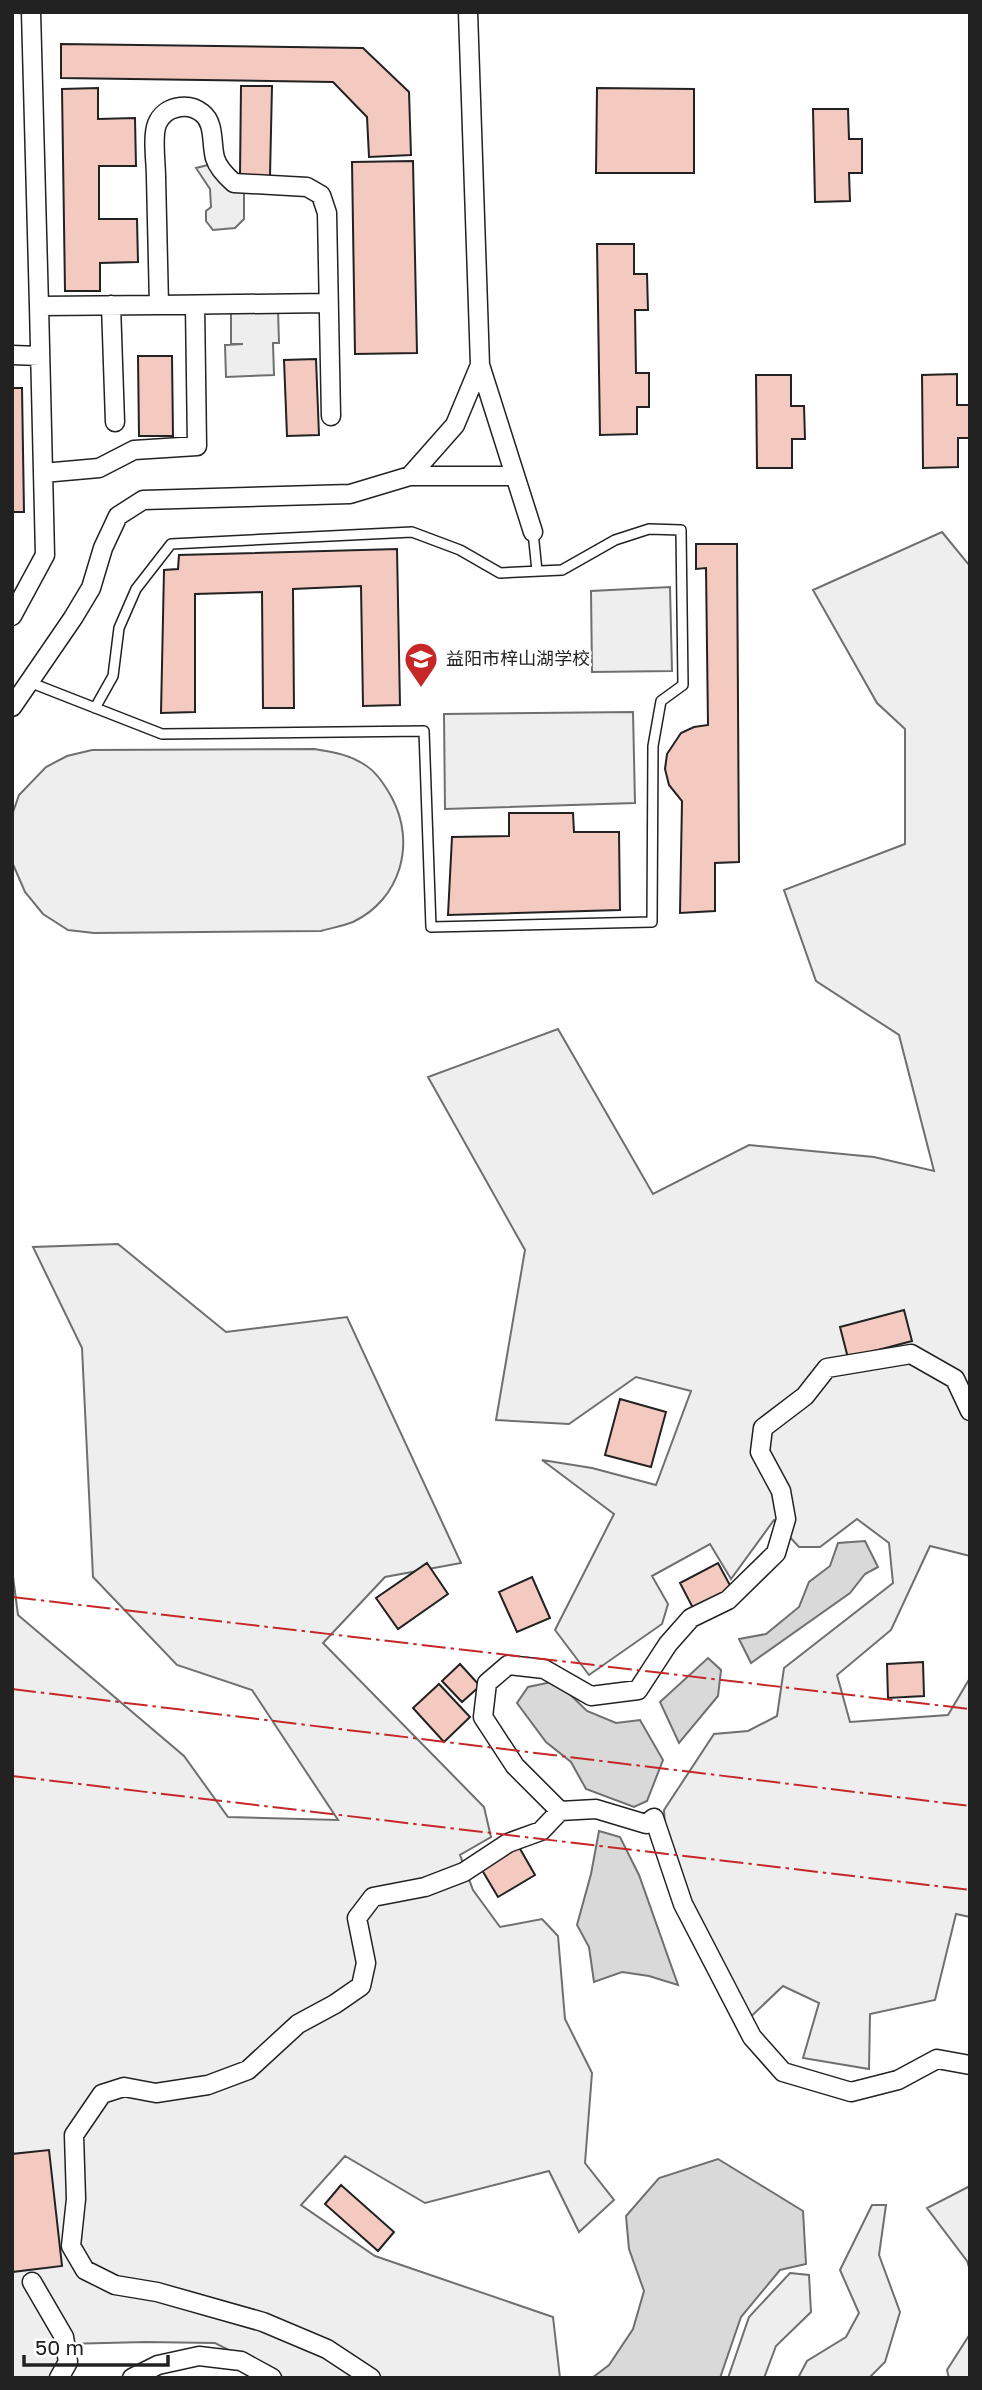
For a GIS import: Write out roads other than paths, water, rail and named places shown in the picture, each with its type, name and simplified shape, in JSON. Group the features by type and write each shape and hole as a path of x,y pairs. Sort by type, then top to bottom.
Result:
{"street":[{"path":"12,615 45,555 31,12"},
{"path":"468,12 480,365 533,532"},
{"path":"159,305 155,151 157,124 165,113 180,106 195,108 205,115 212,129 215,159 222,172 234,183 307,187 321,195 327,213 331,416"},
{"path":"39,306 328,303"},
{"path":"111,305 115,422"},
{"path":"43,473 99,468 134,450 197,446 195,305"},
{"path":"12,355 40,356"},
{"path":"410,476 455,425 480,365"},
{"path":"12,707 91,588 103,548 118,516 143,500 350,494 410,476 515,476"},
{"path":"560,1811 516,1766 483,1717 487,1683 508,1665 544,1669 591,1696 638,1690 668,1644 691,1618 728,1600 776,1553 786,1519 781,1491 760,1452 763,1428 805,1396 827,1368 911,1354 955,1379 970,1411"},
{"path":"371,2378 327,2349 263,2322 158,2292 115,2285 85,2270 71,2246 76,2199 74,2135 102,2094 124,2087 156,2094 208,2085 248,2070 298,2024 361,1986 366,1963 357,1918 373,1897 425,1887 464,1872 508,1843 541,1831 560,1811 596,1809 646,1824 654,1818 690,1917 752,2037 783,2071 851,2092 898,2080 937,2059 970,2065"},
{"path":"32,2282 64,2337 68,2362 59,2378"},
{"path":"132,2378 158,2365 199,2356 241,2361 272,2378"}],"lane":[{"path":"29,682 95,708 162,734 424,731 430,927 652,922 653,746 661,701 683,685 681,530 649,529 615,540 562,570 500,573 460,550 412,532 171,544 136,589 119,628 113,676 95,708"},
{"path":"533,532 537,571"}],"place":[{"name":"益阳市梓山湖学校","path":"421,689"}]}
